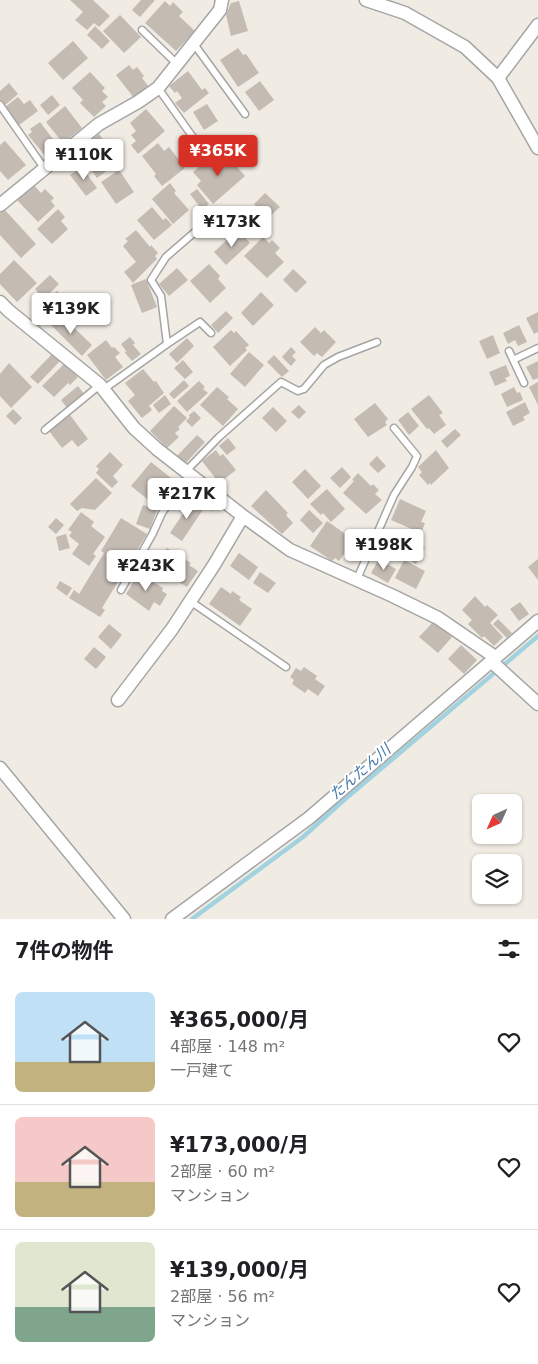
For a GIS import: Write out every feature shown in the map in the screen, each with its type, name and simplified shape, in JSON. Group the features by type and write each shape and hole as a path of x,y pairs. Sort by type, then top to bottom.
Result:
{"street":[{"path":"0,205 98,124 138,102 158,88 220,10 222,0"},
{"path":"366,0 405,13 465,47 498,78 538,148"},
{"path":"498,78 538,26"},
{"path":"0,302 102,387 134,428 243,516 290,550 357,579 438,618 493,659 538,704"},
{"path":"118,700 172,629 243,516"},
{"path":"172,919 309,818 538,621"},
{"path":"0,768 124,919"}],"lane":[{"path":"142,30 177,64"},
{"path":"194,44 246,114"},
{"path":"158,88 202,150"},
{"path":"0,105 44,168"},
{"path":"167,344 161,296 152,280 166,257 211,218"},
{"path":"44,430 102,387 200,322 211,333"},
{"path":"120,590 153,534 162,513 188,473 219,437 281,382 298,391 304,389 324,365 338,356 377,342"},
{"path":"513,360 538,348"},
{"path":"508,351 524,383"},
{"path":"357,579 394,495 417,456 394,428"},
{"path":"190,601 286,667"}],"building":[{"path":"70,0 93,0 110,16 99,27 94,23 87,30 75,20 83,12"},
{"path":"141,0 155,0 140,17 132,10"},
{"path":"165,1 170,6 173,2 183,12 179,16 195,31 176,51 145,23"},
{"path":"239,1 248,31 231,36 226,15 231,3"},
{"path":"120,15 141,37 124,53 103,31"},
{"path":"95,26 110,41 102,49 87,35"},
{"path":"73,41 88,58 63,80 48,63"},
{"path":"238,48 243,55 246,54 259,73 238,87 220,60"},
{"path":"129,65 133,70 137,67 149,87 134,98 116,75"},
{"path":"188,71 202,90 205,88 209,93 184,113 175,103 182,98 177,91 175,93 169,86"},
{"path":"90,72 105,88 102,91 108,97 102,102 106,106 94,117 80,103 83,100 72,88"},
{"path":"260,81 274,100 259,111 245,92"},
{"path":"9,83 18,94 4,106 0,101 0,91"},
{"path":"52,95 60,105 48,115 40,105"},
{"path":"18,97 24,104 30,100 38,111 19,125 5,107"},
{"path":"207,104 218,121 204,130 193,112"},
{"path":"65,106 82,128 63,143 46,122"},
{"path":"146,109 165,131 138,154 131,145 136,141 131,135 136,131 130,123"},
{"path":"40,122 59,147 46,157 28,135 32,132 30,129"},
{"path":"99,134 114,154 109,157 115,165 97,178 75,149"},
{"path":"5,141 26,165 8,180 0,171 0,145"},
{"path":"158,143 164,151 169,147 185,168 162,186 154,176 156,174 142,156"},
{"path":"230,152 235,158 232,161 245,176 213,204 197,185 201,181 193,172 212,156 216,160 210,165 212,168"},
{"path":"82,167 97,188 86,196 70,175"},
{"path":"119,170 134,192 116,204 101,182"},
{"path":"170,183 176,191 174,193 189,210 173,224 152,199"},
{"path":"33,184 41,193 45,189 54,198 51,201 55,206 38,222 17,200"},
{"path":"197,189 209,204 202,210 190,194"},
{"path":"265,193 280,207 268,218 254,204"},
{"path":"152,207 163,220 166,218 172,225 154,240 137,220"},
{"path":"4,209 36,244 21,258 0,235 0,213"},
{"path":"58,209 65,217 61,221 68,229 52,244 37,229"},
{"path":"136,230 150,247 151,245 158,253 155,256 157,259 133,283 124,272 136,262 123,246 128,241 125,239"},
{"path":"234,233 237,236 241,233 250,243 226,265 214,252"},
{"path":"263,237 269,243 272,240 280,248 275,253 284,262 267,278 244,256"},
{"path":"14,260 37,283 17,302 0,284 0,274"},
{"path":"209,264 220,276 218,279 226,288 210,303 190,281"},
{"path":"177,268 188,280 169,296 159,284"},
{"path":"293,269 307,282 296,293 283,280"},
{"path":"50,275 59,284 44,299 35,289"},
{"path":"146,279 157,307 142,313 131,285"},
{"path":"57,291 67,301 40,326 31,315"},
{"path":"261,292 274,305 253,326 241,313"},
{"path":"226,311 233,318 218,333 211,325"},
{"path":"538,312 538,332 534,334 526,318"},
{"path":"60,314 92,345 82,356 50,324"},
{"path":"519,325 527,342 518,346 515,340 508,344 503,333"},
{"path":"315,327 321,333 324,330 336,342 322,357 317,353 314,356 300,342"},
{"path":"231,330 234,333 236,331 249,345 245,348 247,350 230,366 213,347"},
{"path":"493,335 500,353 487,359 479,341"},
{"path":"130,337 135,343 133,345 141,354 132,361 125,353 126,351 121,344"},
{"path":"187,338 194,346 177,363 169,354"},
{"path":"106,340 112,348 114,347 120,353 115,357 123,367 106,380 87,355"},
{"path":"291,347 296,352 292,356 296,360 291,366 282,357"},
{"path":"249,352 264,365 245,387 230,374"},
{"path":"52,354 60,361 38,384 30,377"},
{"path":"274,355 289,371 282,377 267,362"},
{"path":"183,360 193,372 185,379 174,368"},
{"path":"538,361 538,378 533,380 526,367"},
{"path":"9,363 32,387 11,408 0,396 0,374"},
{"path":"64,364 78,377 70,385 68,383 54,397 42,386"},
{"path":"506,365 510,376 505,378 507,381 495,386 489,372"},
{"path":"143,369 154,382 156,381 164,393 149,406 152,410 142,418 128,401 135,395 125,383"},
{"path":"184,380 189,386 174,399 169,394"},
{"path":"199,381 205,387 203,389 208,393 187,412 177,401"},
{"path":"538,382 538,405 529,387"},
{"path":"78,386 84,394 67,408 61,400"},
{"path":"217,387 229,397 227,399 238,409 223,426 200,405"},
{"path":"514,387 517,393 520,392 523,400 507,407 501,394"},
{"path":"165,395 171,404 159,413 153,405"},
{"path":"429,395 443,413 439,415 446,425 434,434 429,428 427,429 411,409"},
{"path":"525,402 530,413 523,417 525,420 513,426 506,412"},
{"path":"375,403 388,419 385,422 387,425 368,437 354,419"},
{"path":"299,405 306,412 299,419 291,412"},
{"path":"174,406 187,418 175,433 179,437 167,448 150,431"},
{"path":"273,407 287,421 276,432 262,418"},
{"path":"13,409 22,418 15,425 6,416"},
{"path":"194,411 201,418 192,427 186,421"},
{"path":"408,412 419,426 409,435 398,420"},
{"path":"70,415 88,439 78,447 72,440 62,448 49,431"},
{"path":"455,429 461,435 447,448 441,441"},
{"path":"197,435 205,442 184,465 176,457"},
{"path":"228,438 236,448 227,455 219,446"},
{"path":"216,450 220,456 223,454 236,470 219,483 202,461"},
{"path":"436,450 449,468 431,485 430,483 428,485 419,475 422,472 418,467"},
{"path":"110,452 123,465 113,476 118,482 112,488 96,473 99,469 96,466"},
{"path":"377,456 386,466 378,473 369,464"},
{"path":"151,462 176,482 156,506 131,486"},
{"path":"342,467 351,477 340,488 330,478"},
{"path":"305,469 321,486 308,499 292,482"},
{"path":"358,473 371,486 373,484 379,490 375,494 382,500 366,514 343,493 354,481 352,480"},
{"path":"96,478 112,493 95,510 82,508 77,511 70,504"},
{"path":"327,489 345,509 331,522 323,513 321,515 310,504"},
{"path":"266,490 288,513 286,515 293,523 282,534 251,506"},
{"path":"207,498 217,503 212,511 203,506"},
{"path":"400,499 426,511 421,522 425,523 421,533 391,520"},
{"path":"192,500 204,508 182,541 170,533"},
{"path":"143,505 157,510 150,529 136,524"},
{"path":"309,510 323,523 313,533 300,520"},
{"path":"81,512 94,522 91,526 105,537 93,554 96,556 89,566 72,554 79,544 69,536 72,532 68,530"},
{"path":"56,518 64,525 56,534 48,527"},
{"path":"121,518 147,534 102,608 105,610 100,617 69,598 74,590 79,594 104,553 101,551"},
{"path":"327,521 354,540 339,561 335,558 332,561 310,546"},
{"path":"397,533 410,540 399,558 387,550"},
{"path":"66,534 70,548 59,551 56,537"},
{"path":"414,541 425,547 416,564 405,557"},
{"path":"167,548 191,563 189,565 198,571 187,587 176,580 178,577 172,573 175,570 159,560"},
{"path":"239,553 258,567 249,580 230,566"},
{"path":"148,555 172,570 163,583 140,568"},
{"path":"379,559 396,569 388,583 371,573"},
{"path":"538,559 538,580 528,567"},
{"path":"404,560 425,571 416,589 395,578"},
{"path":"260,572 276,583 268,593 253,583"},
{"path":"139,573 163,588 162,591 167,594 160,606 154,602 149,611 126,594"},
{"path":"60,581 72,588 67,596 56,588"},
{"path":"221,587 231,594 232,591 241,597 239,600 252,609 240,626 209,604"},
{"path":"475,596 485,607 487,605 498,615 490,623 503,637 494,646 484,636 482,638 468,624 472,620 462,610"},
{"path":"520,602 529,614 519,621 510,609"},
{"path":"498,619 512,633 507,638 493,624"},
{"path":"433,622 452,637 438,653 419,637"},
{"path":"109,624 122,635 111,649 98,637"},
{"path":"461,645 477,660 464,674 448,659"},
{"path":"94,647 106,657 96,669 84,659"},
{"path":"304,667 317,676 315,679 325,686 318,696 308,689 305,693 292,684 294,680 290,677 296,668 301,671"}],"waterway":[{"name":"たんたん川","path":"192,919 303,837 538,636"}]}
